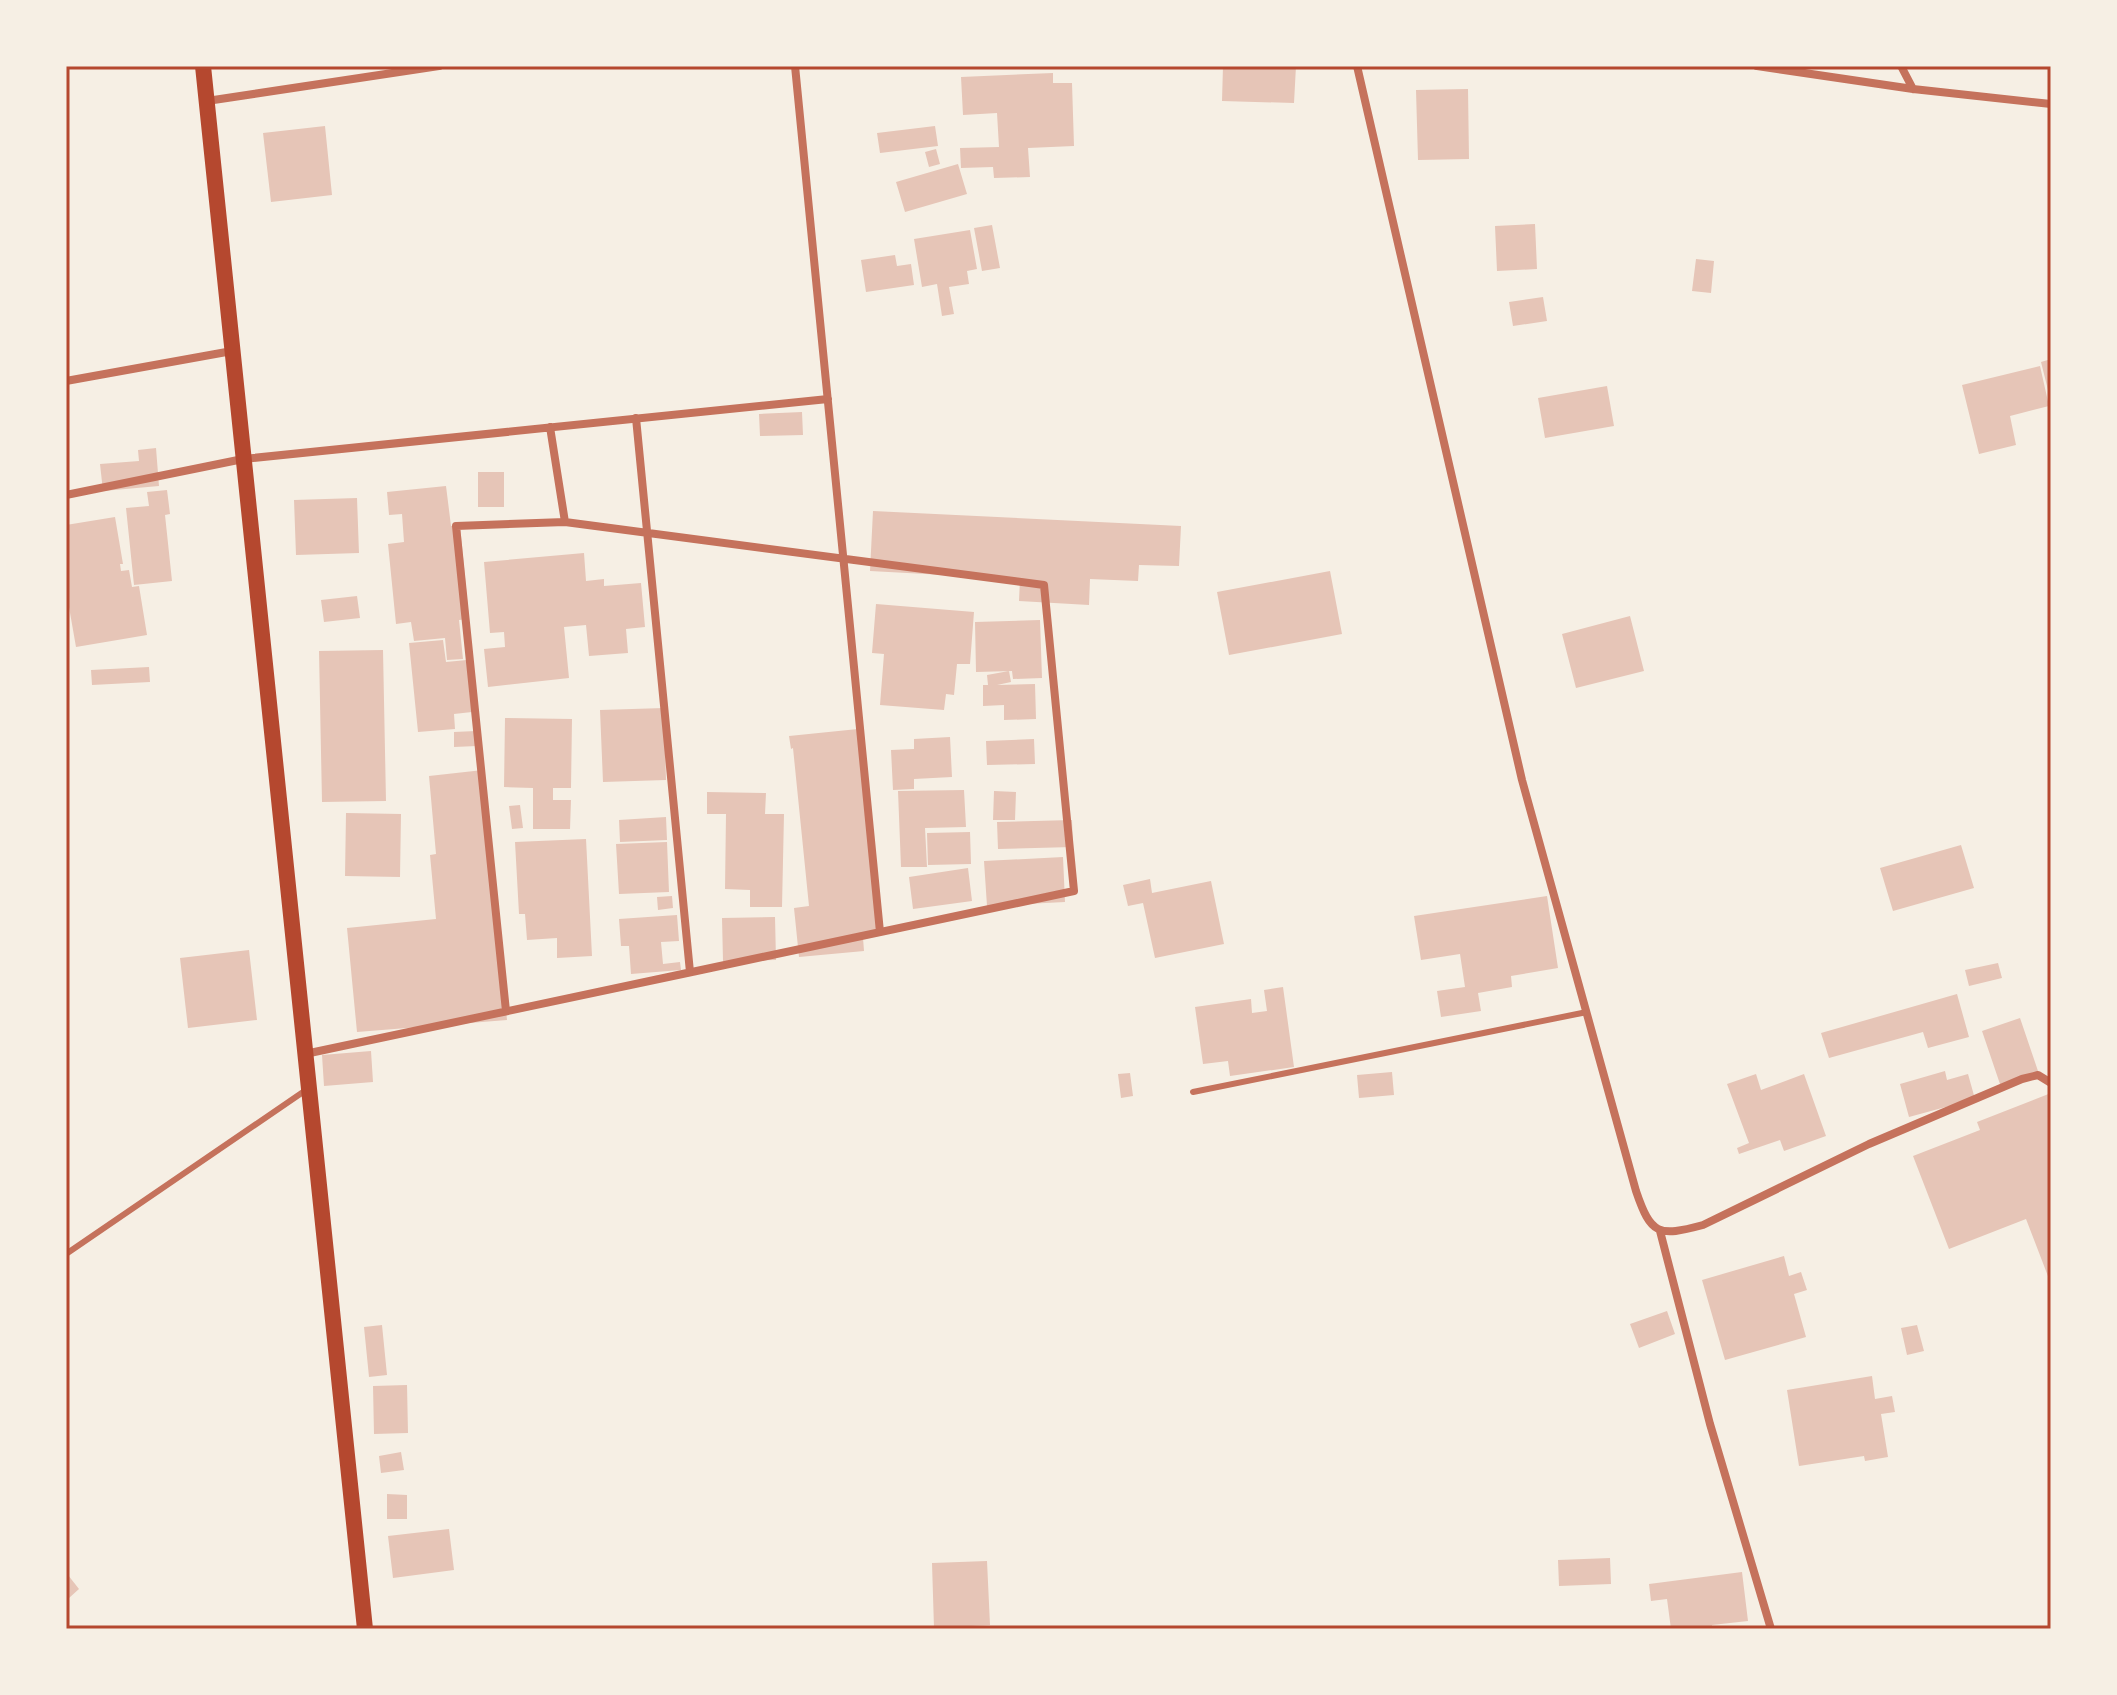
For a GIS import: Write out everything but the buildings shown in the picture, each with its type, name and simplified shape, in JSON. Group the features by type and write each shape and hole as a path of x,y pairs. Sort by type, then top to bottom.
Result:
{"main road":[{"path":"203,66 365,1629"}],"street":[{"path":"207,101 438,66"},
{"path":"795,66 880,932"},
{"path":"1357,66 1522,780 1636,1191 1649,1224 1660,1231 1676,1232 1703,1225 1869,1144 2022,1079 2038,1075 2051,1083"},
{"path":"1757,66 1913,89 2051,104"},
{"path":"1901,66 1913,89"},
{"path":"66,381 232,351"},
{"path":"66,495 243,459 828,399"},
{"path":"636,418 690,972"},
{"path":"550,427 565,522"},
{"path":"305,1054 1074,891 1044,585 565,522 456,526 506,1011"},
{"path":"1660,1231 1710,1424 1771,1629"}],"lane":[{"path":"1193,1092 1587,1012"},
{"path":"66,1254 309,1088"}]}
